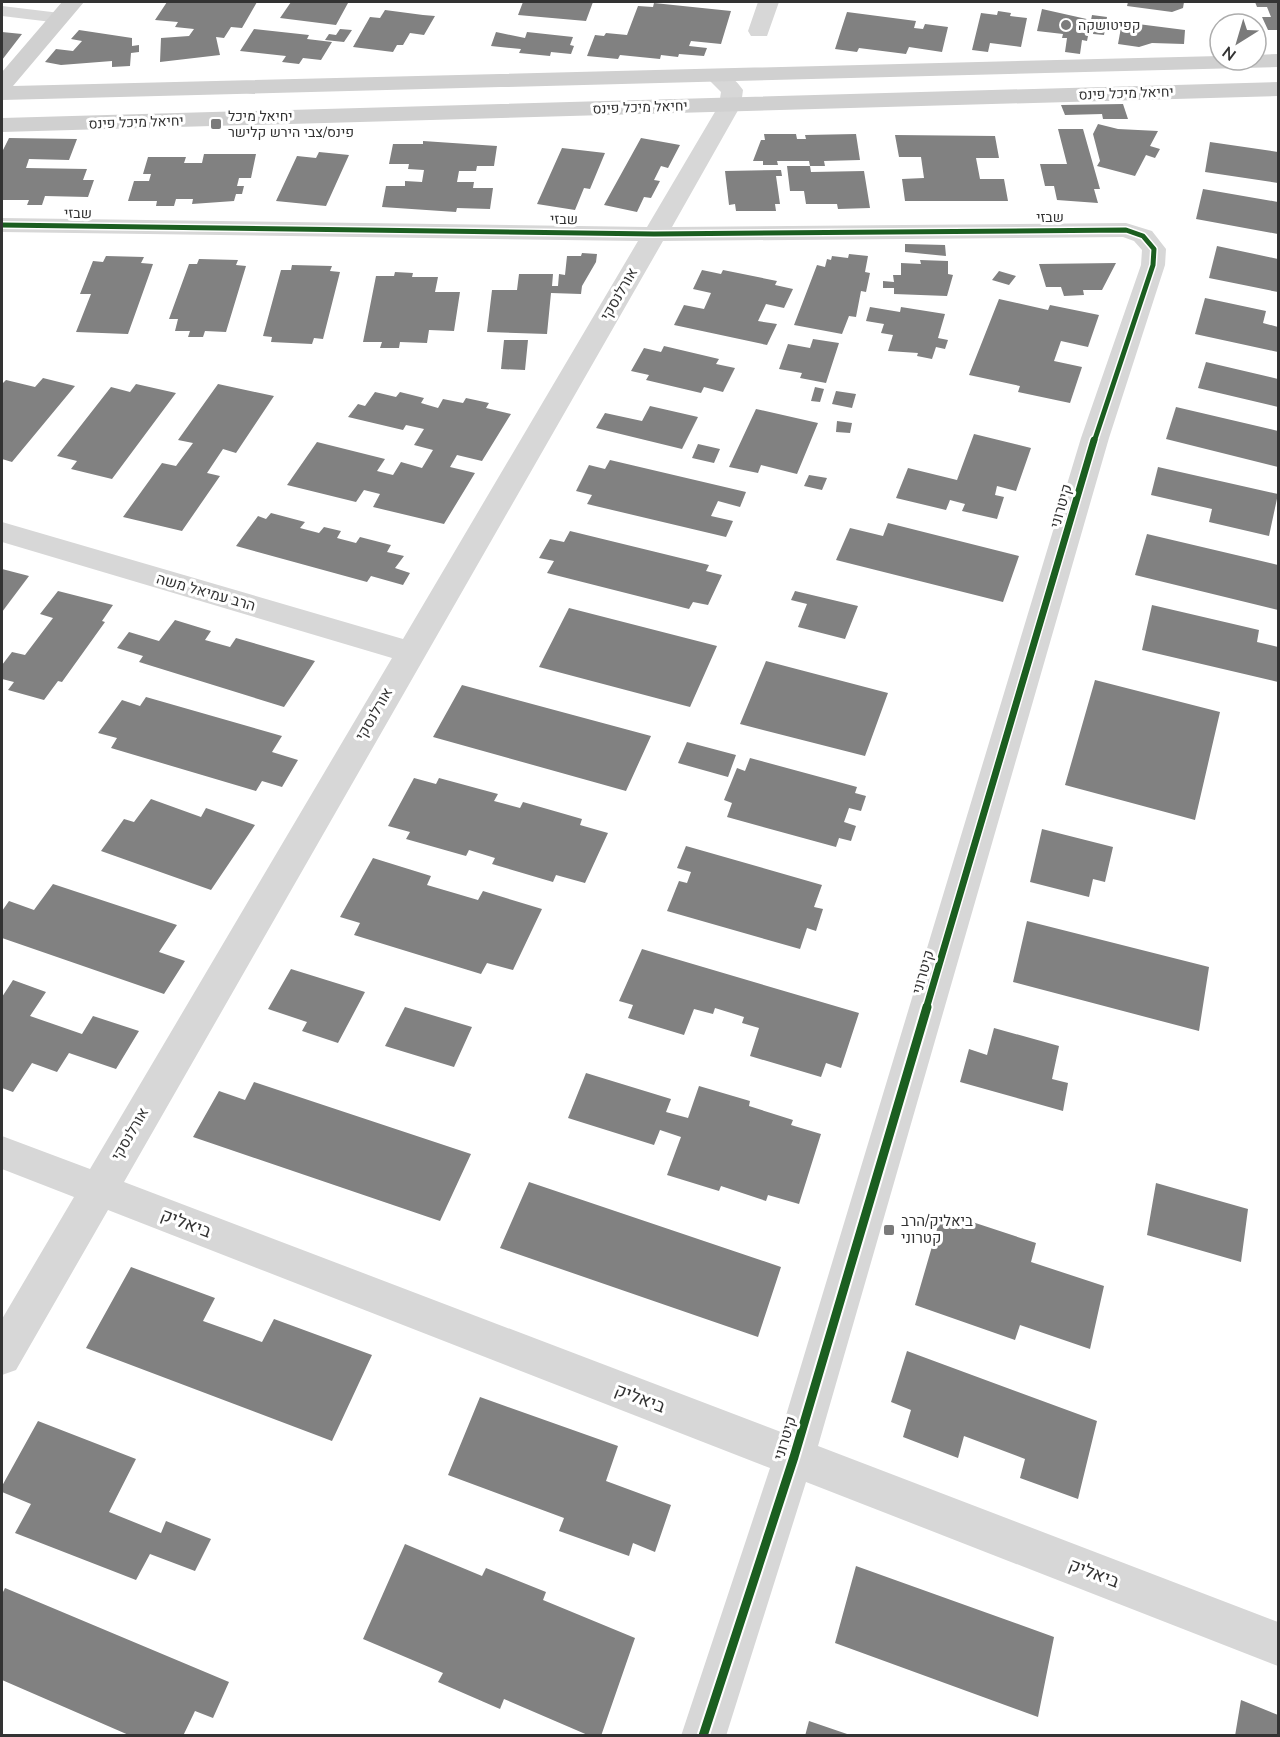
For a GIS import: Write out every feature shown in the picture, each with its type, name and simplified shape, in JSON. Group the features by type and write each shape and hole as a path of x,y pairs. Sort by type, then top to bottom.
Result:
{"main road":[{"path":"2,86 67,10"},
{"name":"יחיאל מיכל פינס","path":"2,93 1278,61"},
{"name":"יחיאל מיכל פינס","path":"2,125 1278,89"}],"street":[{"path":"759,31 768,2"},
{"path":"716,76 732,90 730,105"},
{"name":"אורלנסקי","path":"2,1356 730,105"},
{"name":"שבזי","path":"2,225 654,234 1126,230"},
{"name":"קיטרוני","path":"703,1736 794,1457 1095,438 1153,265 1154,249 1143,236 1126,230"},
{"name":"הרב עמיאל משה","path":"2,532 410,652"},
{"name":"ביאליק","path":"2,1152 1278,1644"}],"lane":[{"path":"2,11 67,10"}],"building":[{"path":"167,2 257,2 242,28 231,27 224,38 216,37 220,55 160,62 161,38 189,36 194,29 175,27 178,22 155,20"},
{"path":"291,2 348,3 336,25 280,18"},
{"path":"523,2 593,2 586,21 518,15"},
{"path":"1128,2 1184,2 1183,8 1172,12 1127,6"},
{"path":"1255,2 1278,2 1278,30 1268,30 1268,17 1271,17 1267,7 1257,7"},
{"path":"654,3 731,11 721,44 691,41 689,46 707,48 704,56 661,55 660,59 620,55 618,59 587,56 595,35 604,36 606,33 627,35 638,6 653,7"},
{"path":"1042,9 1091,20 1092,15 1107,17 1104,35 1093,34 1094,26 1090,26 1087,41 1082,40 1080,54 1065,52 1067,38 1062,38 1063,34 1037,31"},
{"path":"385,10 435,16 424,35 410,33 403,45 397,45 393,52 353,47 370,17 380,18"},
{"path":"998,11 1011,13 1010,16 1027,18 1021,47 990,43 988,52 972,50 981,13 997,15"},
{"path":"847,12 916,21 914,28 923,29 925,24 948,27 942,52 909,47 906,54 859,48 857,52 835,49"},
{"path":"1122,22 1185,30 1184,44 1152,43 1139,47 1118,44"},
{"path":"254,29 309,35 307,39 332,42 321,60 303,58 299,64 282,62 286,56 240,51"},
{"path":"340,29 352,30 344,42 325,40 329,34 336,35"},
{"path":"79,30 132,38 132,46 139,45 139,52 131,53 130,66 112,67 112,61 61,65 45,62 56,49 73,51 82,41 71,39"},
{"path":"2,32 22,34 2,60"},
{"path":"496,32 525,38 527,32 573,37 570,45 574,46 571,54 551,52 550,56 519,53 521,49 491,46"},
{"path":"1123,104 1128,119 1103,119 1102,114 1065,115 1061,105"},
{"path":"1098,124 1118,129 1158,131 1150,146 1160,149 1155,158 1146,155 1135,176 1097,166 1100,161 1093,134"},
{"path":"1058,129 1083,129 1100,189 1094,189 1098,203 1057,200 1054,186 1045,186 1040,164 1067,164"},
{"path":"764,134 796,134 797,139 806,139 805,135 856,134 860,160 824,161 825,166 810,166 809,161 777,161 778,165 763,165 763,161 753,161 761,140 765,140"},
{"path":"895,135 995,136 999,158 976,158 980,179 1004,179 1008,201 905,201 902,179 924,178 921,157 899,157"},
{"path":"9,138 77,139 69,160 29,159 26,168 87,169 83,180 94,180 88,197 45,196 42,205 27,205 29,200 2,200 2,152"},
{"path":"641,138 680,145 668,168 661,166 654,180 660,181 651,198 644,197 637,212 604,205"},
{"path":"423,141 497,146 494,166 477,166 476,171 459,171 457,182 474,182 473,188 493,188 490,209 457,208 456,212 382,207 386,186 405,186 405,181 422,182 424,170 408,169 409,164 389,164 393,144 423,144"},
{"path":"1210,142 1278,152 1278,183 1205,172"},
{"path":"562,148 605,153 590,189 584,188 575,210 537,204"},
{"path":"319,152 349,155 326,206 276,201 297,156 316,158"},
{"path":"204,154 256,154 251,178 239,178 237,186 244,186 242,194 236,194 234,201 192,204 193,199 176,199 174,206 156,206 157,201 128,201 134,181 149,181 151,174 143,174 148,157 186,157 184,163 202,163"},
{"path":"787,166 810,166 811,172 864,171 870,208 838,209 837,204 806,204 804,191 790,191"},
{"path":"781,170 782,176 776,176 780,204 775,204 776,211 736,211 735,204 729,205 725,171"},
{"path":"1203,189 1278,202 1278,234 1196,219"},
{"path":"905,244 945,245 946,256 905,252"},
{"path":"1217,246 1278,259 1278,292 1209,278"},
{"path":"582,253 597,254 596,262 582,286 581,294 551,293 547,334 487,332 492,290 517,290 519,274 553,274 552,286 558,286 559,274 565,275 567,256 581,256"},
{"path":"849,254 868,256 865,272 870,273 866,292 861,291 856,317 849,316 842,334 794,325 817,265 825,267 827,259 831,260 832,256 848,258"},
{"path":"106,256 144,257 141,263 153,264 128,334 76,332 91,294 80,294 93,261 103,262"},
{"path":"199,259 238,260 236,265 246,266 226,332 205,331 203,337 188,337 190,331 175,331 178,319 169,319 189,264 197,264"},
{"path":"920,260 948,261 948,274 953,275 947,296 894,294 894,288 883,288 883,281 894,282 893,275 901,275 901,263 921,264"},
{"path":"1116,263 1102,290 1083,290 1084,295 1064,296 1061,287 1046,287 1039,264"},
{"path":"292,265 332,266 330,271 340,272 323,339 314,338 312,344 271,342 272,337 263,336 281,270 291,270"},
{"path":"702,270 721,274 723,270 777,281 775,285 793,289 784,308 766,304 758,321 777,324 767,345 674,325 684,305 704,309 711,293 693,289"},
{"path":"999,271 1016,276 1009,285 992,280"},
{"path":"395,272 413,273 412,277 438,277 435,292 460,292 454,331 429,330 427,343 400,342 399,348 380,348 382,342 363,342 376,276 394,276"},
{"path":"1205,298 1266,311 1263,323 1278,327 1278,352 1195,334"},
{"path":"999,299 1048,310 1050,305 1099,315 1088,347 1061,341 1054,361 1082,367 1070,403 1018,392 1020,386 969,375"},
{"path":"870,307 900,312 901,307 945,314 938,338 948,340 945,349 936,347 932,359 917,356 918,353 888,351 893,335 881,333 884,324 866,321"},
{"path":"813,339 839,343 826,383 800,378 802,373 779,369 788,344 810,348"},
{"path":"504,340 528,340 525,370 501,369"},
{"path":"664,346 719,359 716,364 735,368 723,392 704,387 701,393 646,380 649,375 631,371 644,348 661,352"},
{"path":"1206,362 1278,379 1278,407 1198,388"},
{"path":"43,378 75,386 12,462 2,459 2,384 6,380 35,387"},
{"path":"136,384 176,393 112,479 71,469 77,461 57,456 111,387 130,392"},
{"path":"218,384 274,396 236,453 223,449 207,473 220,476 182,531 123,517 162,463 176,466 193,443 178,440"},
{"path":"815,387 824,389 820,402 811,401"},
{"path":"836,391 856,394 852,408 832,404"},
{"path":"375,392 396,397 400,392 424,398 421,403 438,408 443,399 463,403 466,398 489,403 486,408 511,414 482,461 457,455 450,467 475,473 444,524 373,507 380,494 364,490 356,502 287,485 317,442 385,459 377,471 393,475 401,462 422,468 433,450 414,445 424,429 406,425 403,430 348,417 358,404 365,406"},
{"path":"650,406 698,417 682,449 596,428 605,413 642,421"},
{"path":"1176,407 1278,431 1278,467 1166,439"},
{"path":"756,409 818,423 797,474 761,465 758,473 729,467"},
{"path":"837,421 852,423 850,433 836,432"},
{"path":"974,434 1031,448 1016,491 997,486 995,495 1004,497 997,519 962,511 965,504 950,500 946,510 896,498 908,468 957,480"},
{"path":"698,444 720,449 714,463 692,458"},
{"path":"610,460 746,492 740,507 718,501 711,516 733,521 726,537 587,504 592,495 576,491 589,465 605,469"},
{"path":"1158,467 1278,494 1269,536 1209,522 1212,509 1151,495"},
{"path":"809,475 827,478 822,490 804,486"},
{"path":"271,513 305,522 300,528 319,533 324,527 341,531 337,538 356,543 360,537 391,545 387,552 404,556 395,568 410,573 403,585 371,576 367,582 236,546 258,516 266,519"},
{"path":"888,523 1019,556 1003,602 836,560 850,528 883,536"},
{"path":"570,531 709,565 706,571 722,575 708,605 693,602 689,609 547,573 554,561 539,558 550,539 564,542"},
{"path":"1147,534 1278,565 1278,610 1135,575"},
{"path":"2,569 29,576 2,612"},
{"path":"58,591 113,605 102,621 105,622 62,682 58,681 44,700 8,690 14,682 2,679 2,665 12,652 25,655 53,618 40,614"},
{"path":"795,591 858,606 845,639 798,627 807,604 791,600"},
{"path":"1152,605 1259,630 1257,642 1278,647 1278,682 1142,650"},
{"path":"569,608 717,646 690,707 539,667"},
{"path":"175,620 211,631 205,640 230,647 236,638 315,661 284,707 139,662 143,656 117,648 129,632 159,641"},
{"path":"766,661 888,693 865,756 740,724"},
{"path":"1095,680 1220,712 1195,820 1065,785"},
{"path":"462,685 651,736 626,791 433,737"},
{"path":"146,697 282,736 272,752 298,760 282,787 262,781 256,791 111,748 117,738 98,733 122,700 140,706"},
{"path":"687,742 736,755 728,777 678,763"},
{"path":"750,758 857,787 855,793 866,796 861,811 849,808 844,822 856,826 851,841 839,838 836,847 727,817 732,803 724,800 737,768 745,771"},
{"path":"414,778 436,784 439,778 498,794 494,801 520,808 523,802 582,819 580,825 608,833 585,883 556,875 553,882 492,864 495,858 469,850 466,856 406,839 410,832 388,826"},
{"path":"151,799 201,817 206,808 255,825 211,890 101,851 124,819 134,822"},
{"path":"1042,829 1113,847 1105,882 1093,879 1089,897 1030,882"},
{"path":"686,846 822,885 814,907 823,909 816,931 807,928 800,949 667,911 679,881 687,883 691,872 677,868"},
{"path":"373,858 431,876 427,885 478,900 483,891 542,909 513,970 487,963 481,974 354,935 360,923 340,917"},
{"path":"53,884 177,925 159,952 185,961 164,994 2,938 2,911 9,901 34,910"},
{"path":"1027,921 1209,967 1199,1031 1013,982"},
{"path":"642,949 859,1013 841,1068 826,1063 821,1077 750,1056 759,1028 742,1023 744,1017 715,1008 713,1014 694,1009 684,1035 628,1018 633,1005 619,1001"},
{"path":"291,969 365,992 338,1043 302,1031 307,1022 268,1009"},
{"path":"13,980 46,992 30,1016 82,1034 93,1016 139,1031 116,1069 69,1053 57,1072 32,1063 13,1092 2,1088 2,997"},
{"path":"405,1007 472,1027 454,1067 385,1046"},
{"path":"994,1028 1059,1046 1052,1079 1068,1083 1063,1111 960,1082 969,1049 987,1055"},
{"path":"586,1073 671,1099 666,1112 688,1118 699,1086 750,1101 749,1106 793,1120 791,1125 821,1134 799,1204 768,1195 766,1201 721,1186 719,1191 667,1175 681,1137 660,1130 654,1145 568,1118"},
{"path":"254,1082 471,1154 440,1221 193,1137 219,1091 245,1100"},
{"path":"529,1182 781,1267 758,1337 500,1248"},
{"path":"1156,1183 1248,1209 1241,1262 1147,1235"},
{"path":"942,1212 1036,1243 1031,1262 1104,1286 1090,1349 1020,1325 1015,1340 915,1305"},
{"path":"131,1267 215,1298 203,1321 262,1342 274,1319 372,1355 332,1441 86,1348"},
{"path":"907,1351 1097,1421 1078,1499 1020,1478 1025,1459 964,1436 958,1458 903,1437 911,1410 891,1402"},
{"path":"480,1397 618,1446 606,1481 671,1505 655,1552 633,1543 629,1556 559,1531 564,1518 448,1475"},
{"path":"38,1421 136,1459 109,1512 161,1533 166,1521 211,1539 195,1571 150,1554 136,1580 15,1533 31,1504 2,1492 2,1486"},
{"path":"405,1544 482,1576 486,1568 546,1592 543,1600 635,1638 601,1736 590,1736 504,1699 500,1709 438,1682 443,1673 363,1639"},
{"path":"856,1566 1054,1637 1038,1717 835,1643"},
{"path":"5,1588 229,1682 213,1718 195,1711 183,1736 131,1736 2,1680 2,1594"},
{"path":"1241,1700 1278,1715 1278,1736 1235,1736"},
{"path":"809,1721 850,1735 805,1736"}],"cycle path":[{"path":"2,225 654,234 1126,230 1143,236 1154,249 1153,265 1095,438 794,1457 703,1736"}],"place":[{"name":"קפיטושקה","path":"1066,25"},
{"name":"יחיאל מיכל פינס/צבי הירש קלישר","path":"216,124"},
{"name":"ביאליק/הרב קטרוני","path":"889,1230"}]}
